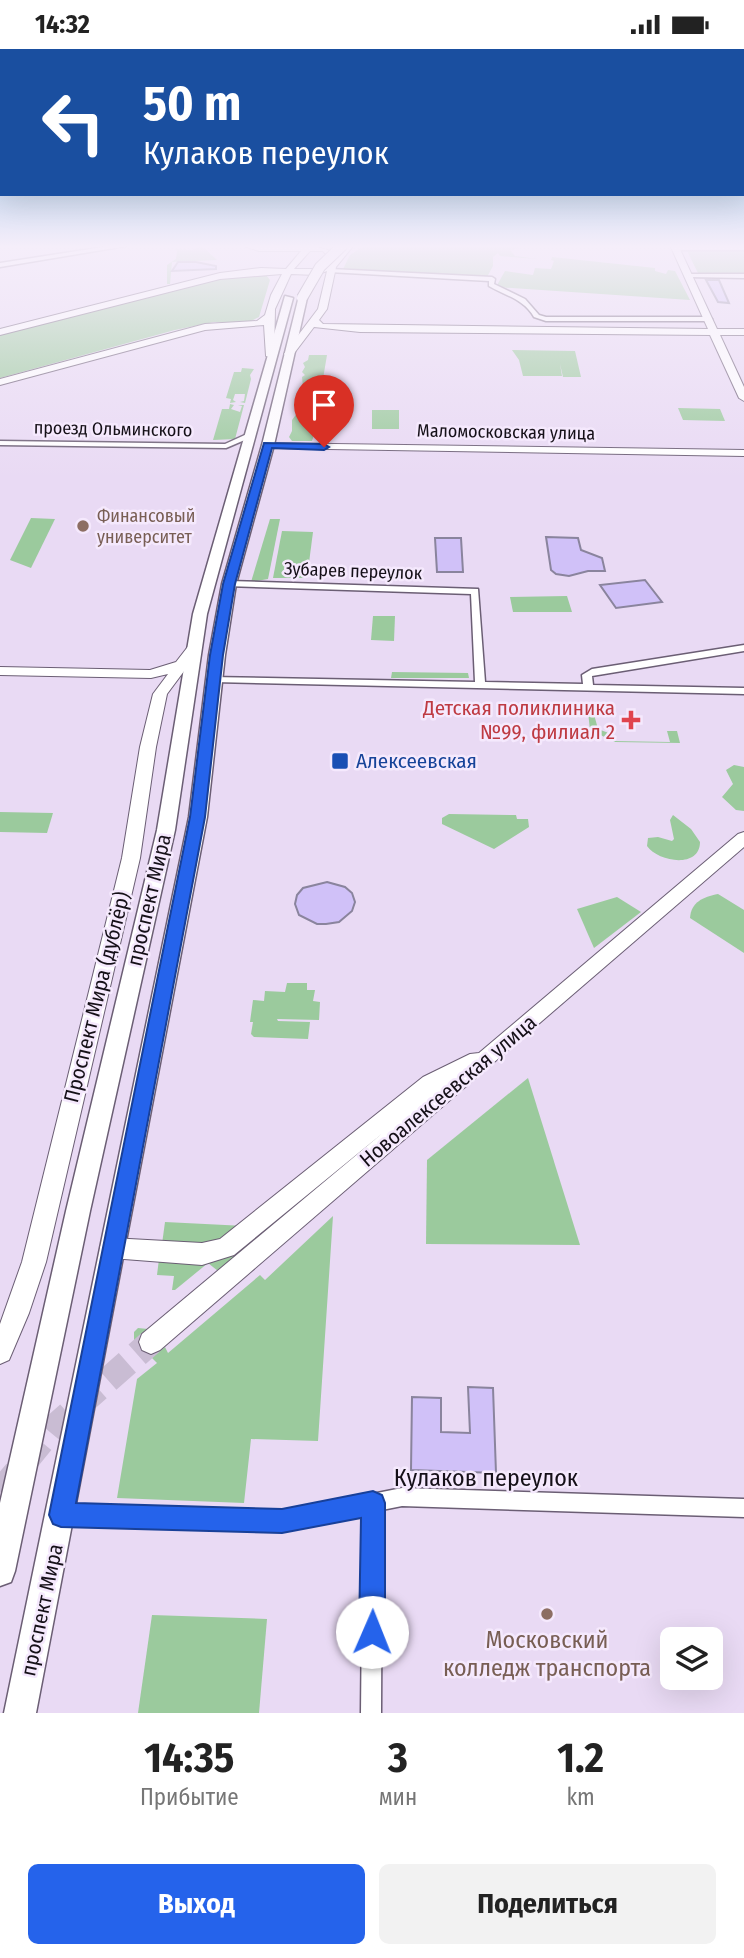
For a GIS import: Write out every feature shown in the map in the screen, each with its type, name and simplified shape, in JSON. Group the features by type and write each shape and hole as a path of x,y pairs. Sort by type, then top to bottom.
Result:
{"main road":[{"name":"проспект Мира","path":"1,1563 78,1210 166,830 208,580 281,323"},
{"name":"проспект Мира","path":"20,1713 198,817 214,679 229,584 268,445 296,323"}],"street":[{"path":"0,332 37,323"},
{"path":"0,382 205,327 261,323"},
{"path":"268,323 267,334 271,356"},
{"path":"289,354 311,323"},
{"path":"314,323 319,326 360,329"},
{"path":"711,323 744,398"},
{"path":"302,335 316,329 744,332"},
{"name":"проезд Ольминского","path":"0,443 226,446 250,436"},
{"name":"Маломосковская улица","path":"268,445 744,453"},
{"path":"226,446 238,452 243,464"},
{"name":"Зубарев переулок","path":"229,584 475,591 480,685"},
{"name":"Проспект Мира (дублёр)","path":"0,1352 17,1313 34,1262 128,870 160,694 195,647"},
{"path":"588,688 586,679 592,672 744,648"},
{"path":"0,671 151,674 179,666"},
{"path":"151,674 179,687 187,697"},
{"path":"214,679 744,691"},
{"name":"Новоалексеевская улица","path":"151,1342 499,1049 744,838"},
{"path":"111,1248 202,1254 226,1248 429,1083 499,1049"},
{"name":"Кулаков переулок","path":"61,1515 282,1521 402,1497 744,1508"},
{"path":"371,1713 373,1503"}],"green space":[{"path":"47,323 211,323 0,378 0,335"},
{"path":"512,350 575,351 581,377 563,377 560,364 562,376 523,376 519,360"},
{"path":"309,355 327,355 313,438 312,441 292,441 289,437 292,420 298,412 296,397 303,387 303,363 308,360"},
{"path":"242,368 254,369 250,375 245,403 240,402 244,401 245,394 235,394 233,400 236,402 230,403 231,399 226,398 234,372 241,372"},
{"path":"230,404 234,405 231,409 240,412 242,406 238,405 244,405 235,439 213,440 222,409 229,409"},
{"path":"678,408 720,409 725,421 683,420"},
{"path":"372,410 399,410 399,429 372,429"},
{"path":"31,518 55,519 31,568 10,560"},
{"path":"270,519 280,519 268,579 251,582"},
{"path":"282,531 313,532 307,578 273,578"},
{"path":"567,596 572,612 513,612 510,597"},
{"path":"373,616 395,616 394,641 371,640"},
{"path":"392,672 468,673 469,678 391,678"},
{"path":"587,703 592,707 598,729 614,735 615,741 670,742 667,731 677,731 680,743 615,742 590,730"},
{"path":"734,765 744,767 744,811 736,810 722,797 733,784 726,770"},
{"path":"0,812 53,813 47,833 0,832"},
{"path":"449,814 516,815 517,819 528,819 529,827 494,849 442,824 442,818"},
{"path":"673,815 691,829 700,842 698,851 686,859 660,856 647,846 648,838 674,839 670,820"},
{"path":"718,894 744,910 744,953 690,918 699,901"},
{"path":"617,897 641,912 594,948 577,909"},
{"path":"287,983 307,983 307,990 315,990 313,1001 320,1002 319,1020 277,1019 310,1022 308,1039 254,1037 251,1034 253,1022 250,1022 253,1000 264,1001 265,991 285,992"},
{"path":"528,1078 580,1245 426,1244 427,1160"},
{"path":"438,1087 218,1271 208,1263 175,1290 172,1290 174,1276 157,1275 159,1259 196,1262"},
{"path":"333,1216 318,1441 251,1439 244,1503 117,1498 137,1379 157,1363 134,1340 134,1332 138,1328 148,1329 143,1333 160,1351 165,1347 168,1353 260,1275 265,1280"},
{"path":"165,1222 245,1226 219,1245 162,1244"},
{"path":"152,1615 267,1619 259,1713 138,1713"}],"building":[{"path":"546,537 578,538 581,550 602,558 605,571 588,571 569,576 556,574 551,570"},
{"path":"435,538 461,538 463,572 437,572"},
{"path":"645,580 662,602 616,608 600,585"},
{"path":"327,882 345,887 352,893 355,902 352,911 339,922 326,924 317,924 299,915 295,904 297,895 303,888"},
{"path":"468,1387 493,1388 496,1473 411,1470 412,1397 441,1398 441,1432 470,1433"}],"tunnel":[{"path":"0,1492 51,1430 151,1342"}],"place":[{"name":"Финансовый университет","path":"83,526"},
{"name":"Детская поликлиника №99, филиал 2","path":"631,720"},
{"name":"Алексеевская","path":"340,761"},
{"name":"Московский колледж транспорта","path":"547,1614"}],"route":[{"path":"324,447 268,445 229,584 209,712 198,817 111,1248 61,1515 282,1521 373,1503 372,1632"}]}
